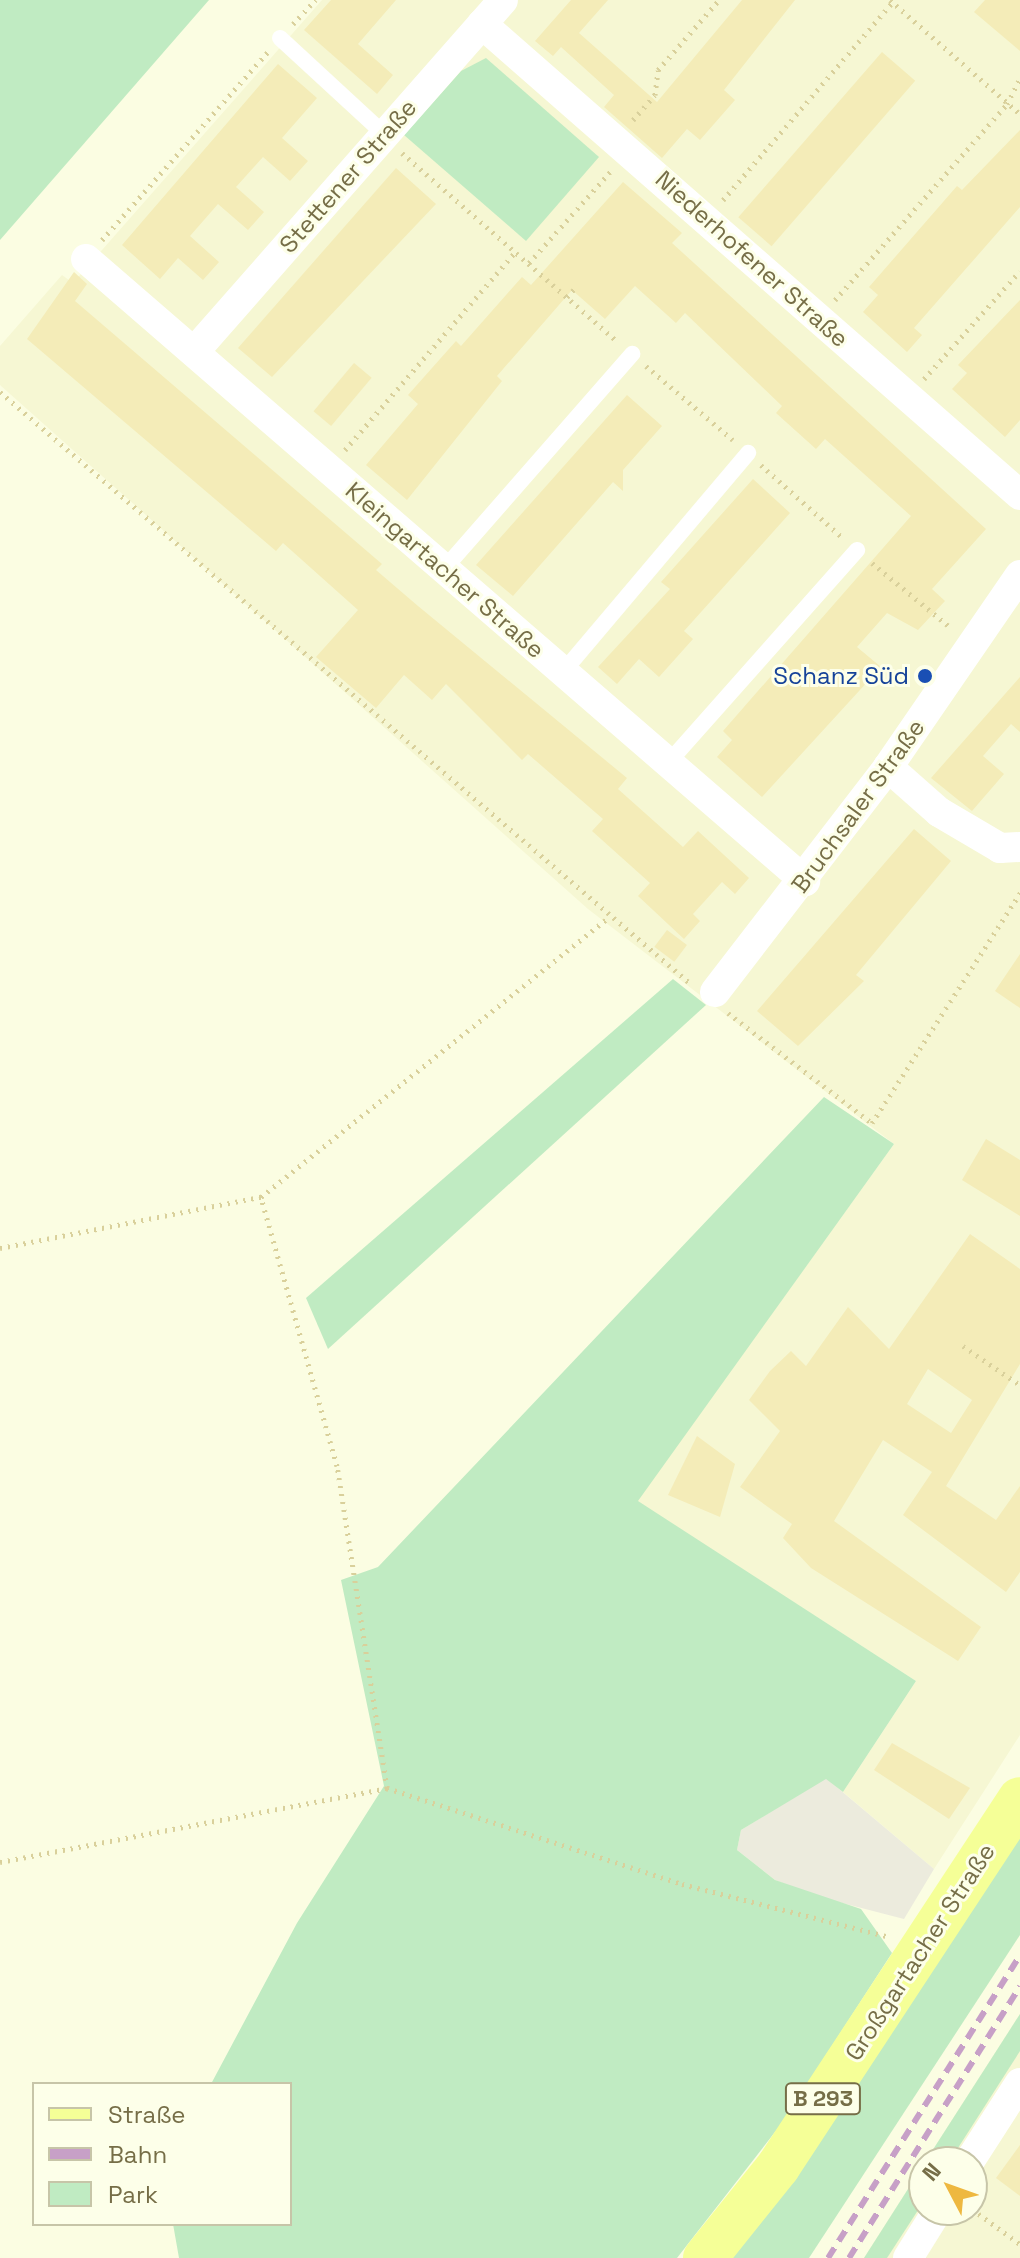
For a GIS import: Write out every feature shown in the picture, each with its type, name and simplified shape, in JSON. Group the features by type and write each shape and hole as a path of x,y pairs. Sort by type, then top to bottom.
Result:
{"main road":[{"name":"Großgartacher Straße","path":"705,2258 778,2167 1020,1799"}],"street":[{"name":"Stettener Straße","path":"194,352 503,0"},
{"name":"Niederhofener Straße","path":"482,24 623,144 1020,495"},
{"name":"Kleingartacher Straße","path":"86,259 805,881"},
{"name":"Bruchsaler Straße","path":"715,992 805,881 1020,575"},
{"path":"888,767 939,812 1000,848 1020,847"},
{"path":"979,2146 1020,2083"},
{"path":"908,2258 928,2226"}],"lane":[{"path":"280,38 384,136"},
{"path":"444,569 632,354"},
{"path":"563,672 748,453"},
{"path":"668,763 857,550"}],"path":[{"path":"86,259 315,0"},
{"path":"529,263 623,144 655,95 658,70 719,0"},
{"path":"707,218 892,1 1020,114"},
{"path":"818,318 1007,104 1020,79"},
{"path":"384,136 857,550 973,646"},
{"path":"328,469 516,251"},
{"path":"908,397 1020,271"},
{"path":"567,297 577,286"},
{"path":"0,392 589,904"},
{"path":"872,1123 1020,893"},
{"path":"0,1248 261,1197 607,919"},
{"path":"261,1197 337,1466 387,1788"},
{"path":"963,1346 1020,1385"},
{"path":"0,1862 387,1788 682,1884 925,1946"},
{"path":"988,2221 1020,2244"}],"shaded area":[{"path":"322,0 1020,0 1020,1735 934,1869 843,1792 916,1681 637,1501 894,1144 588,909 0,385 0,346 62,275 73,283"},
{"path":"826,1778 934,1869 904,1919 815,1896 775,1880 737,1850 741,1830"},
{"path":"1020,2014 1020,2258 864,2258 908,2189 908,2226 988,2226 988,2146 935,2146"}],"green space":[{"path":"0,0 209,0 0,240"},
{"path":"486,58 599,157 526,241 404,135 461,71"},
{"path":"673,979 706,1005 328,1349 306,1298"},
{"path":"824,1097 894,1144 638,1501 916,1681 843,1792 826,1779 741,1830 737,1850 775,1880 861,1909 892,1953 782,2123 677,2258 179,2258 173,2226 292,2226 292,2082 212,2082 297,1923 384,1786 341,1580 378,1567"},
{"path":"1020,1830 1020,1935 809,2258 727,2258"},
{"path":"1020,2014 1020,2051 959,2146 935,2146"},
{"path":"908,2189 908,2226 887,2258 864,2258"}],"building":[{"path":"331,0 396,0 358,44 393,75 377,94 304,30"},
{"path":"571,0 608,0 579,33 657,102 742,0 795,0 724,90 735,100 700,140 687,129 662,158 604,107 614,95 561,47 553,56 535,41"},
{"path":"985,0 1020,0 1020,51 974,12"},
{"path":"882,52 915,81 772,246 738,217"},
{"path":"278,64 317,98 282,138 308,161 290,181 263,157 236,187 264,212 248,230 218,204 190,236 219,262 203,280 178,258 160,279 122,245"},
{"path":"1020,130 1020,207 914,328 922,335 907,352 863,312 878,295 869,287 957,186 962,190"},
{"path":"396,168 436,204 272,377 238,348"},
{"path":"623,182 682,233 672,243 986,529 932,589 945,601 918,630 887,613 857,647 881,667 762,797 717,757 732,740 723,731 911,516 825,439 816,449 776,413 782,406 685,313 676,323 635,286 605,319 572,290 497,376 502,381 407,500 366,465 418,404 408,395 456,341 461,346 522,277 531,285"},
{"path":"74,272 87,284 75,301 382,564 376,570 627,778 618,789 683,847 698,831 749,878 735,894 722,882 693,914 700,921 684,939 638,896 650,883 592,831 603,819 528,754 522,760 446,684 432,700 404,675 376,708 316,657 358,610 283,543 276,551 27,339"},
{"path":"1020,300 1020,420 1005,437 952,389 967,373 958,365"},
{"path":"354,363 372,378 331,426 314,411"},
{"path":"627,395 662,426 623,470 623,491 613,482 513,596 476,565"},
{"path":"753,479 790,513 684,631 693,639 659,677 639,659 617,684 598,667 670,589 661,582"},
{"path":"1020,677 1020,732 1011,724 983,756 1004,774 972,811 931,778"},
{"path":"914,829 951,861 856,975 864,981 798,1046 757,1011"},
{"path":"667,930 687,945 674,962 654,947"},
{"path":"1020,954 1020,1008 995,991"},
{"path":"986,1139 1020,1160 1020,1216 962,1180"},
{"path":"970,1234 1020,1269 1020,1364 946,1486 996,1520 1020,1486 1020,1572 1006,1592 903,1515 932,1472 883,1440 834,1521 981,1627 958,1661 811,1568 783,1538 792,1524 740,1487 780,1431 749,1400 770,1371 791,1351 806,1366 848,1307 889,1349","holes":["928,1369 972,1400 951,1433 907,1404"]},
{"path":"697,1436 735,1464 720,1517 668,1495"},
{"path":"892,1743 970,1788 949,1819 874,1770"},
{"path":"1020,2145 1020,2196 996,2178"}],"railway":[{"path":"828,2258 1020,1956"},
{"path":"849,2258 1020,1986"}],"place":[{"name":"Schanz Süd","path":"925,676"}]}
